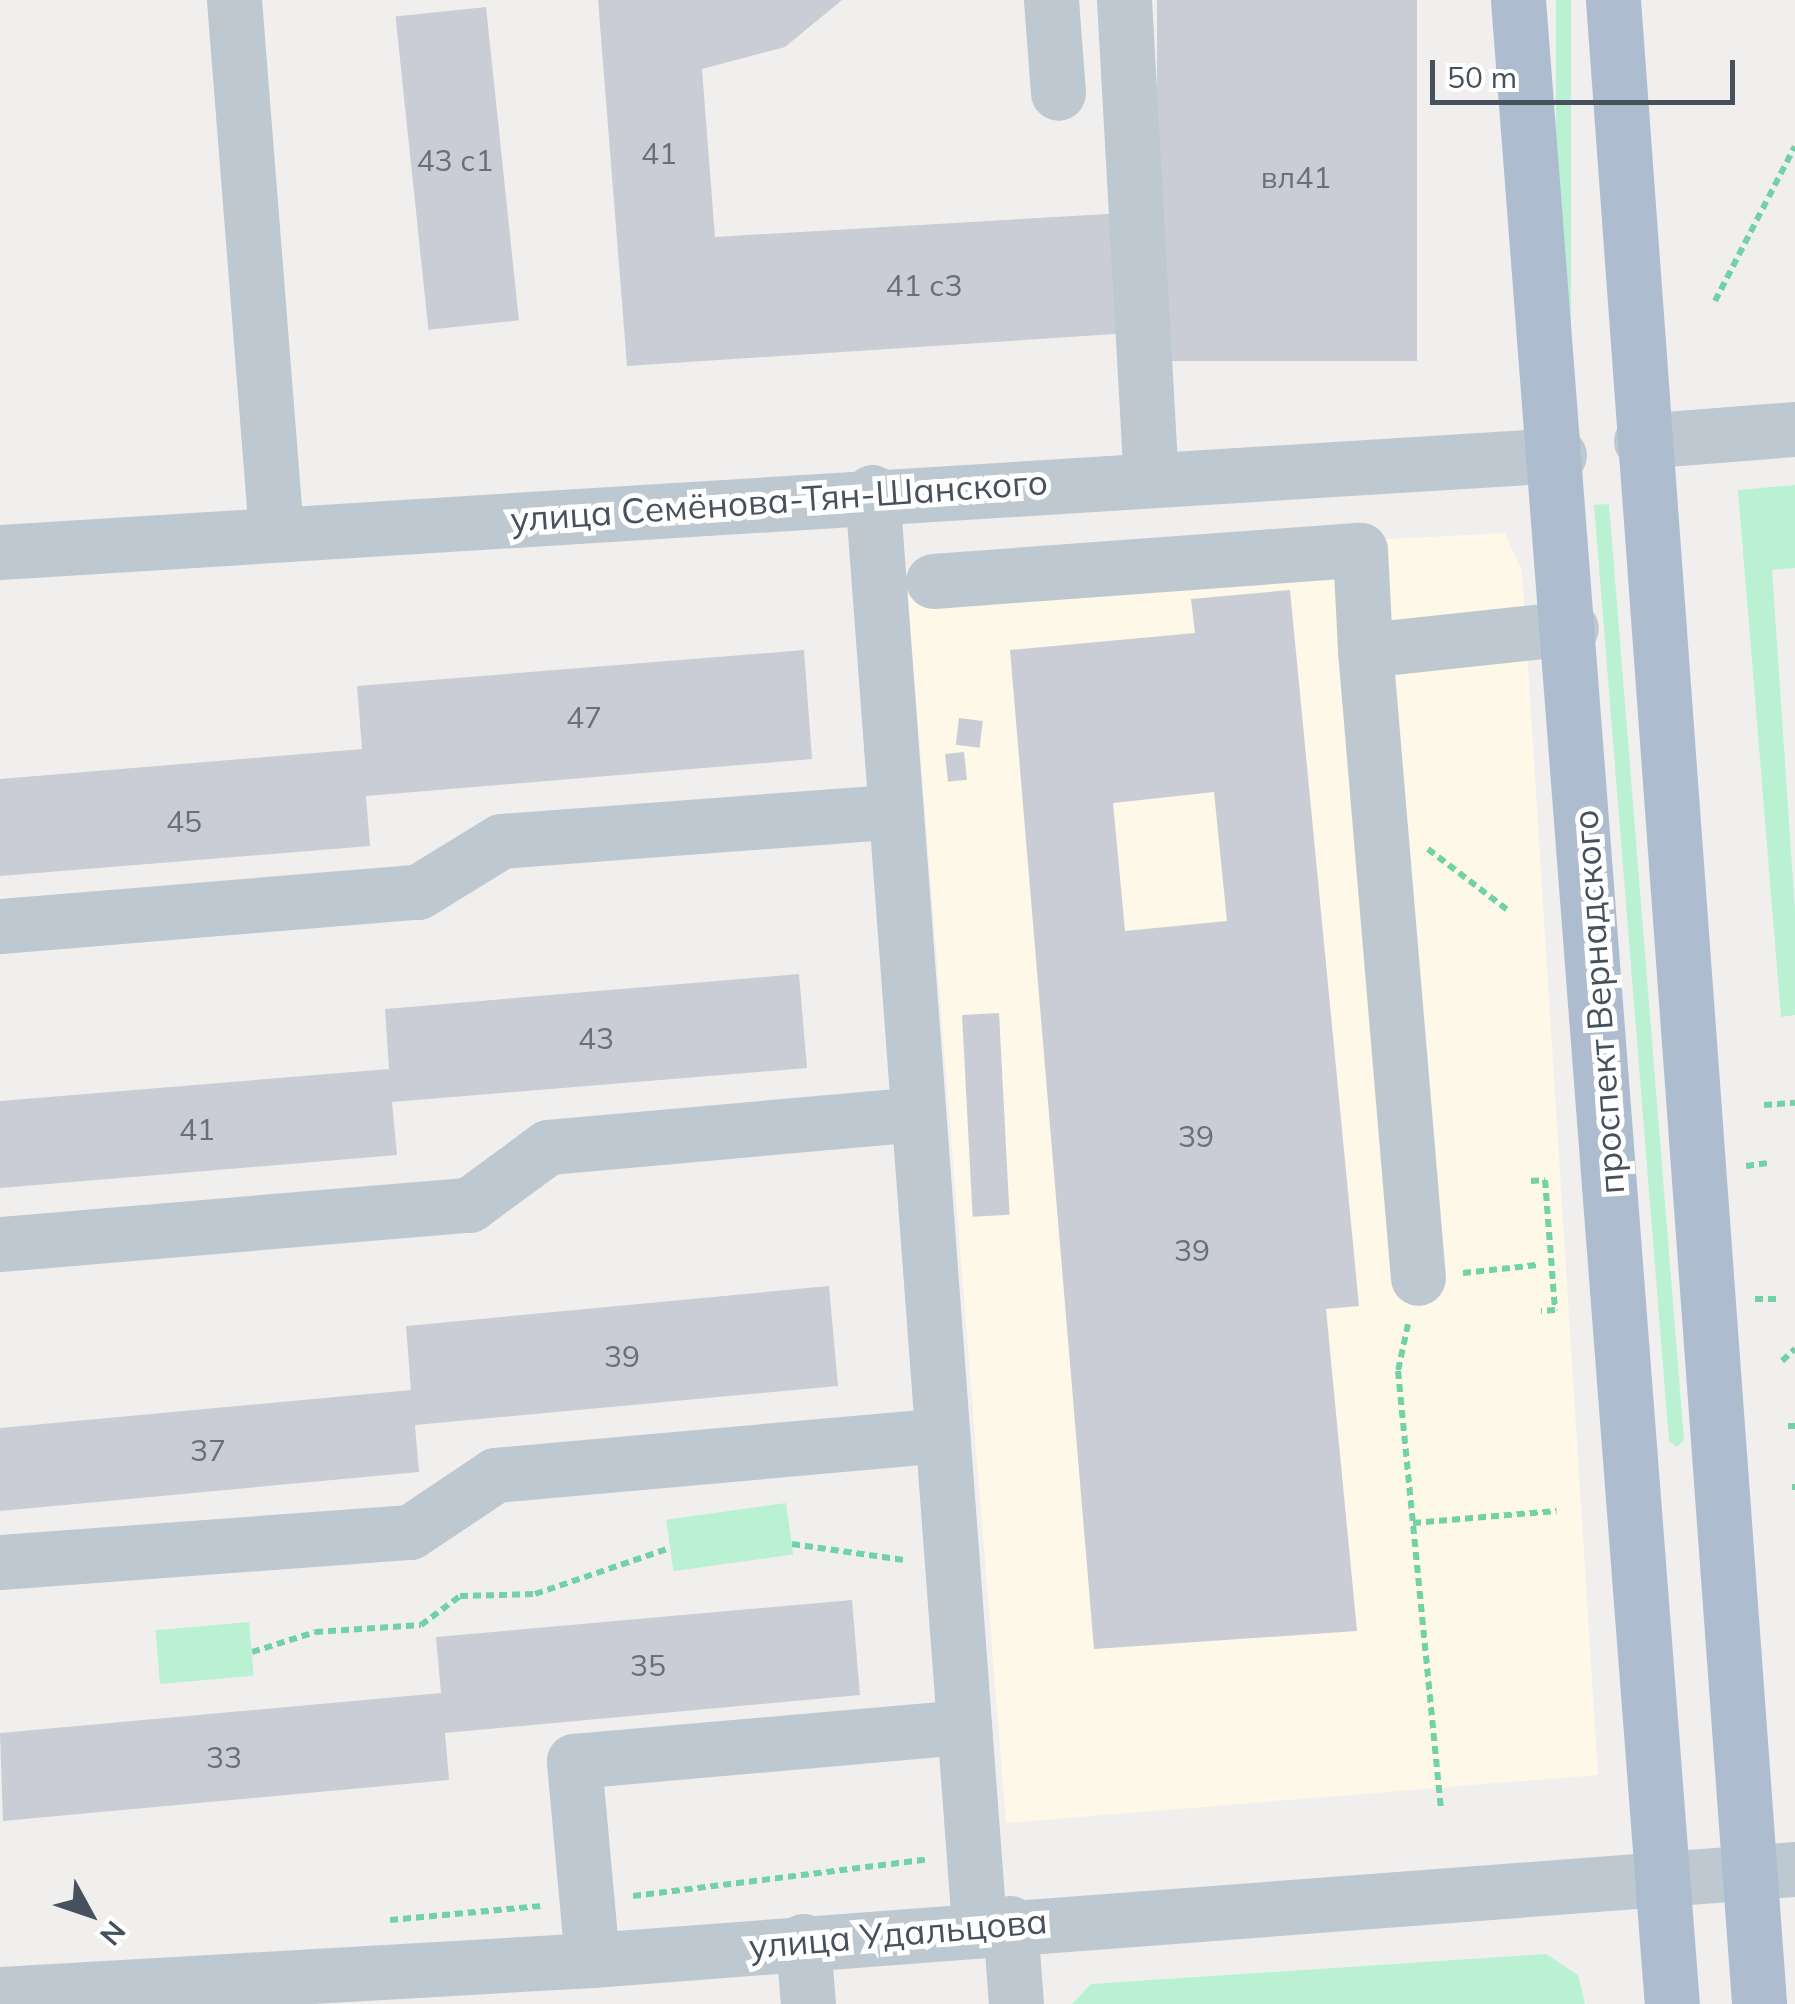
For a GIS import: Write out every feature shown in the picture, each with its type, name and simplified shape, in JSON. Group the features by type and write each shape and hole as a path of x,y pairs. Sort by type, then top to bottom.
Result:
{"main road":[{"name":"проспект Вернадского","path":"1518,0 1572,628 1672,2004"},
{"path":"1613,0 1641,441 1770,1870 1759,2004"}],"street":[{"path":"234,0 276,533"},
{"path":"1051,0 1058,93"},
{"path":"1124,0 1151,476"},
{"path":"1641,441 1795,430"},
{"name":"улица Семёнова-Тян-Шанского","path":"0,552 872,492 1558,455"},
{"path":"872,492 974,1853 1016,2004"},
{"path":"933,581 1360,550 1418,1278"},
{"path":"1365,650 1572,628"},
{"path":"0,926 418,892 502,841 896,810"},
{"path":"0,1244 469,1205 548,1146 918,1114"},
{"path":"0,1562 410,1532 495,1475 942,1435"},
{"path":"592,1960 574,1762 964,1727"},
{"name":"улица Удальцова","path":"0,1994 592,1960 994,1924 1770,1870"},
{"path":"803,1941 808,2004"}],"path":[{"path":"1714,301 1795,146"},
{"path":"1379,812 1510,912"},
{"path":"1764,1105 1795,1103"},
{"path":"1746,1164 1768,1162"},
{"path":"1531,1181 1545,1180 1555,1310 1541,1311"},
{"path":"1442,1810 1398,1371 1418,1278 1537,1265"},
{"path":"1756,1300 1778,1299"},
{"path":"1782,1361 1795,1349"},
{"path":"1413,1523 1556,1510"},
{"path":"792,1544 854,1558 952,1562"},
{"path":"252,1652 315,1632 421,1625 460,1596 536,1594 670,1548"},
{"path":"374,1921 587,1902 974,1853"}],"shaded area":[{"path":"1505,533 1522,571 1598,1775 1006,1823 907,587 934,562"}],"green space":[{"path":"1556,0 1571,0 1571,481 1556,481"},
{"path":"1795,485 1795,568 1772,570 1795,910 1795,1015 1781,1017 1738,490"},
{"path":"1609,504 1684,1440 1677,1447 1669,1441 1594,505"},
{"path":"786,1503 793,1554 673,1571 666,1520"},
{"path":"249,1622 254,1676 160,1684 155,1630"},
{"path":"1546,1954 1578,1975 1585,2004 1072,2004 1091,1984"}],"building":[{"path":"598,0 842,0 785,47 702,69 715,237 1124,213 1131,333 627,366"},
{"path":"1157,0 1417,0 1417,361 1157,361"},
{"path":"486,7 519,320 428,330 395,17"},
{"path":"1290,590 1359,1306 1326,1309 1357,1631 1094,1649 1010,650 1195,633 1191,599","holes":["1214,792 1227,921 1125,931 1113,803"]},
{"path":"804,650 812,759 366,796 370,846 0,876 0,779 362,749 357,686"},
{"path":"959,718 983,721 980,748 956,745"},
{"path":"964,752 967,780 948,782 945,754"},
{"path":"799,974 807,1068 392,1102 397,1155 0,1188 0,1101 389,1069 385,1009"},
{"path":"999,1013 1010,1215 973,1217 962,1015"},
{"path":"829,1286 838,1386 415,1425 419,1472 0,1511 0,1428 411,1390 406,1326"},
{"path":"852,1600 860,1695 445,1733 449,1780 3,1821 0,1733 441,1693 436,1637"}]}
